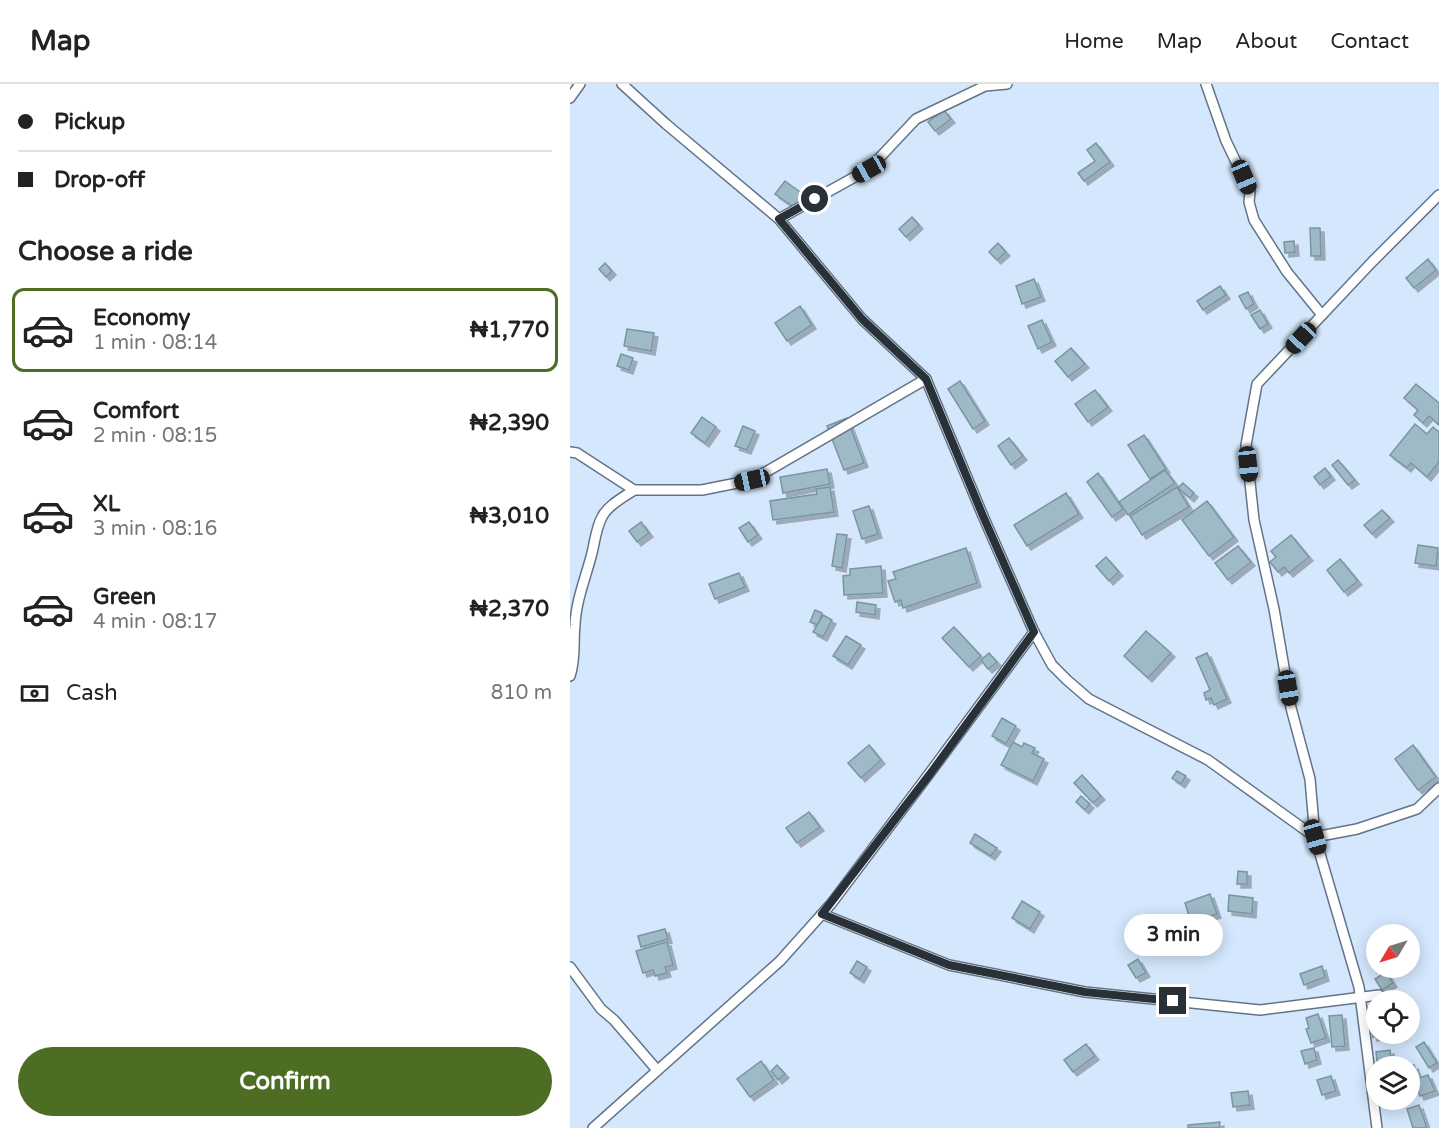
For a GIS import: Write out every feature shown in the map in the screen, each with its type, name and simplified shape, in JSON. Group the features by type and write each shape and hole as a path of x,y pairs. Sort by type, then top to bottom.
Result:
{"street":[{"path":"570,98 580,84"},
{"path":"622,84 779,219 862,319 926,379 1034,632 1052,665 1089,699 1208,760 1315,837 1357,829 1417,808 1439,788"},
{"path":"779,219 869,169 916,119 985,86 1007,84"},
{"path":"1206,84 1226,141 1250,191 1249,202 1254,220 1287,272 1322,315"},
{"path":"1377,1128 1359,987 1315,837 1310,779 1291,708 1274,609 1254,520 1246,445 1257,384 1439,195"},
{"path":"570,452 577,453 634,490 702,490 752,480 926,379"},
{"path":"570,676 575,651 576,605 593,551 596,531 603,515 615,503 634,490"},
{"path":"593,1128 780,961 822,914 930,774 1034,632"},
{"path":"822,914 949,965 1085,992 1260,1010 1366,997"},
{"path":"570,967 601,1009 614,1020 657,1070"}],"building":[{"path":"944,110 951,119 935,131 928,122"},
{"path":"1096,143 1110,162 1084,181 1078,173 1095,161 1087,150"},
{"path":"785,181 804,195 795,208 775,194"},
{"path":"912,217 919,225 906,237 899,229"},
{"path":"1310,228 1320,228 1321,256 1311,256"},
{"path":"1294,241 1295,252 1285,253 1284,242"},
{"path":"998,243 1006,252 997,260 989,252"},
{"path":"1428,259 1436,270 1414,288 1406,278"},
{"path":"605,263 612,271 606,277 599,269"},
{"path":"1034,279 1041,297 1022,304 1016,286"},
{"path":"1220,286 1226,295 1203,310 1197,301"},
{"path":"1248,292 1254,304 1246,309 1239,296"},
{"path":"800,306 812,325 787,341 775,323"},
{"path":"1260,310 1268,324 1260,329 1251,315"},
{"path":"1042,320 1052,342 1038,349 1028,326"},
{"path":"627,329 654,333 651,351 624,346"},
{"path":"1071,348 1085,364 1068,377 1055,361"},
{"path":"621,354 633,358 629,370 617,366"},
{"path":"960,381 985,421 973,429 948,389"},
{"path":"1416,384 1439,403 1439,425 1429,416 1423,423 1414,415 1418,410 1404,398"},
{"path":"1095,390 1108,407 1088,422 1075,404"},
{"path":"702,417 716,427 705,443 691,433"},
{"path":"847,418 864,463 844,470 827,426"},
{"path":"1415,424 1427,434 1433,427 1439,432 1439,462 1427,477 1411,463 1407,468 1390,455"},
{"path":"743,426 755,431 747,450 735,446"},
{"path":"1144,435 1166,469 1150,479 1128,445"},
{"path":"1009,438 1023,456 1011,465 998,446"},
{"path":"1338,460 1355,480 1348,485 1332,465"},
{"path":"1325,468 1331,476 1320,485 1314,477"},
{"path":"827,469 830,484 783,493 780,477"},
{"path":"1165,470 1175,483 1128,515 1119,502"},
{"path":"1098,473 1123,509 1112,517 1087,482"},
{"path":"1183,483 1194,493 1190,498 1178,488"},
{"path":"830,487 834,512 773,520 770,501 817,494 816,489"},
{"path":"1177,487 1189,507 1142,535 1130,516"},
{"path":"1066,493 1079,514 1027,546 1014,525"},
{"path":"1207,501 1234,537 1209,556 1182,520"},
{"path":"869,506 878,534 862,539 853,511"},
{"path":"1382,510 1390,518 1372,534 1364,525"},
{"path":"641,522 649,533 637,542 629,531"},
{"path":"749,522 758,535 748,542 739,528"},
{"path":"837,534 847,535 842,568 832,566"},
{"path":"1291,535 1309,557 1289,573 1284,567 1278,572 1270,562 1276,557 1271,551"},
{"path":"1418,545 1438,548 1436,566 1415,563"},
{"path":"1238,546 1251,562 1228,580 1215,563"},
{"path":"966,548 977,583 903,608 901,600 895,602 888,581 896,579 893,572"},
{"path":"1106,557 1119,572 1109,581 1096,566"},
{"path":"1340,559 1358,581 1344,592 1327,570"},
{"path":"881,566 883,593 844,595 843,576 850,575 850,569"},
{"path":"739,573 745,587 715,599 709,584"},
{"path":"857,602 876,605 875,615 856,612"},
{"path":"815,610 822,613 818,625 810,622"},
{"path":"823,615 832,620 823,637 813,632"},
{"path":"954,627 981,656 969,667 942,638"},
{"path":"1146,631 1171,653 1148,678 1124,656"},
{"path":"846,636 861,645 848,665 833,656"},
{"path":"989,653 997,662 988,669 981,660"},
{"path":"1207,653 1227,699 1214,705 1211,698 1206,700 1204,693 1210,690 1196,658"},
{"path":"1002,718 1016,726 1006,744 992,736"},
{"path":"1013,742 1022,747 1024,743 1035,748 1032,753 1044,759 1033,781 1001,765"},
{"path":"869,745 881,760 861,778 848,763"},
{"path":"1413,745 1436,777 1418,790 1395,759"},
{"path":"1177,771 1186,776 1181,784 1172,778"},
{"path":"1082,775 1101,796 1093,803 1074,783"},
{"path":"1081,796 1090,804 1085,810 1076,802"},
{"path":"809,812 820,827 797,843 786,828"},
{"path":"975,834 997,848 991,856 970,843"},
{"path":"1238,871 1247,872 1247,884 1237,884"},
{"path":"1210,894 1217,914 1191,922 1185,903"},
{"path":"1229,895 1253,898 1252,914 1228,911"},
{"path":"1022,901 1040,912 1030,929 1012,918"},
{"path":"665,929 668,939 641,947 638,936"},
{"path":"667,942 673,965 665,967 667,973 655,976 653,970 643,973 636,951"},
{"path":"1138,959 1146,973 1136,978 1128,965"},
{"path":"857,961 867,967 860,979 850,973"},
{"path":"1322,966 1325,977 1304,985 1300,974"},
{"path":"1390,978 1393,983 1382,990 1375,979"},
{"path":"1318,1014 1326,1038 1311,1043 1306,1029 1309,1028 1306,1018"},
{"path":"1342,1015 1345,1046 1332,1047 1329,1016"},
{"path":"1424,1042 1437,1063 1429,1068 1416,1047"},
{"path":"1086,1044 1095,1056 1073,1072 1064,1060"},
{"path":"1314,1048 1317,1060 1305,1064 1301,1051"},
{"path":"1390,1050 1391,1056 1376,1056 1376,1052"},
{"path":"761,1061 774,1080 750,1097 737,1079"},
{"path":"777,1065 785,1074 778,1080 771,1071"},
{"path":"1428,1075 1435,1091 1420,1096 1420,1078"},
{"path":"1331,1076 1336,1091 1322,1095 1317,1080"},
{"path":"1248,1091 1250,1105 1233,1107 1231,1093"},
{"path":"1420,1108 1427,1128 1413,1128 1407,1110 1420,1110"},
{"path":"1220,1122 1219,1128 1188,1128 1188,1125"}],"route":[{"path":"815,199 779,219 862,319 926,379 1034,632 930,774 822,914 949,965 1085,992 1173,1001"}]}
